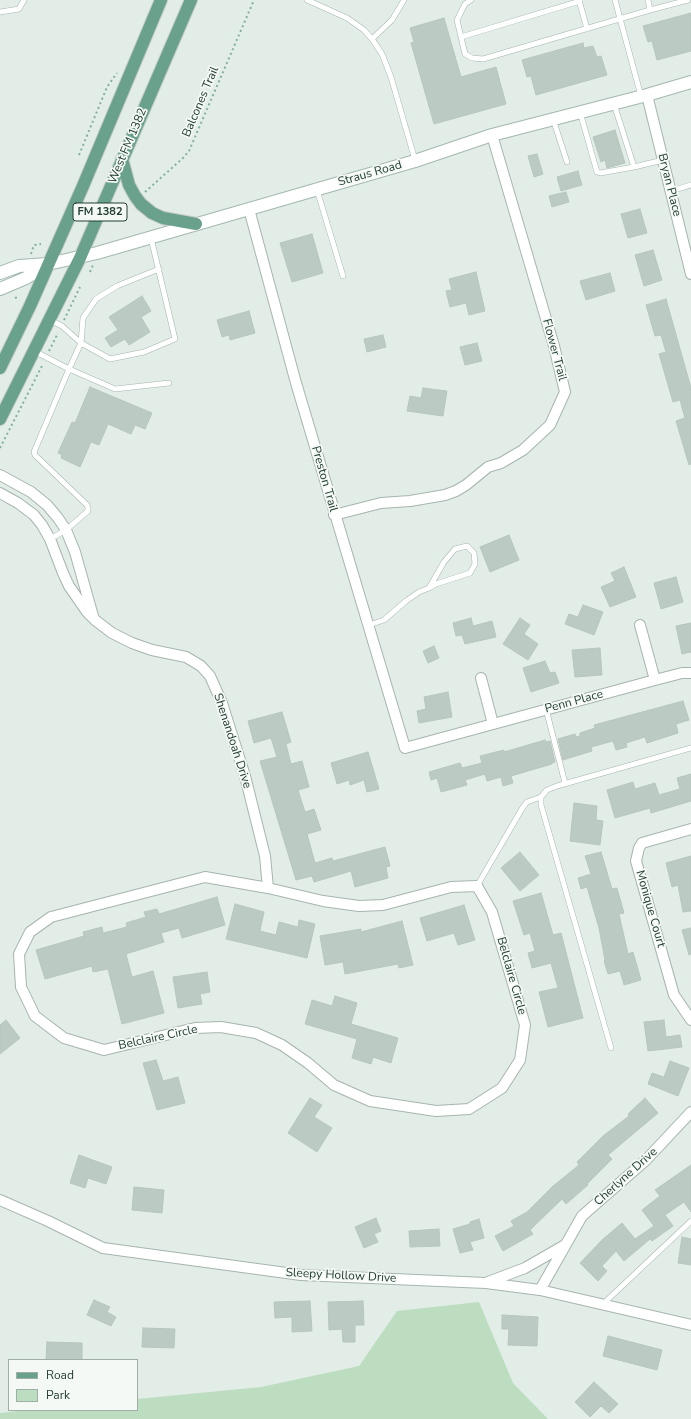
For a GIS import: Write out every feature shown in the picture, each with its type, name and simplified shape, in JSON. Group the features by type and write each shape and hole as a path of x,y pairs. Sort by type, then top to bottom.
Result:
{"main road":[{"name":"FM 1382","path":"0,368 83,186 161,0"},
{"name":"West FM 1382","path":"0,420 80,258 191,0"},
{"path":"122,159 129,185 141,204 152,213 163,218 196,224"}],"street":[{"name":"Straus Road","path":"0,273 19,266 48,264 80,258 415,161 492,135 614,104 691,82"},
{"name":"Bryan Place","path":"644,96 687,246 691,274"},
{"name":"Flower Trail","path":"334,515 381,503 410,502 445,495 456,491 488,467 501,463 523,450 550,425 565,392 554,346 492,135"},
{"name":"Preston Trail","path":"250,209 296,384 405,748"},
{"path":"0,289 26,278 48,264"},
{"path":"0,476 31,492 47,505 66,530 80,569 95,620"},
{"name":"Shenandoah Drive","path":"0,493 18,503 34,515 42,525 50,539 69,586 87,612 95,620 112,633 132,643 152,650 186,657 201,666 210,676 222,703 245,776 265,856 268,888"},
{"path":"640,625 655,680"},
{"name":"Penn Place","path":"405,748 655,680 682,673 691,673"},
{"path":"481,678 493,724"},
{"name":"Monique Court","path":"691,829 642,843 639,848 636,861 674,995 691,1020"},
{"name":"Belclaire Circle","path":"205,877 268,888 323,901 359,906 383,905 451,887 477,886 492,912 525,1025 520,1060 502,1088 469,1109 436,1111 370,1101 334,1085 308,1063 282,1045 256,1033 220,1027 195,1028 104,1050 64,1038 35,1016 21,987 19,954 30,932 51,917 205,877"},
{"name":"Cherlyne Drive","path":"540,1290 582,1216 646,1160 691,1112"},
{"name":"Sleepy Hollow Drive","path":"0,1200 48,1220 103,1248 301,1275 486,1283 540,1290 691,1326"},
{"name":"Cherlyne Drive","path":"486,1283 525,1268 565,1245"}],"lane":[{"path":"0,12 19,9 24,0"},
{"path":"307,0 347,18 364,30 372,39 382,54 391,77 415,161"},
{"path":"372,39 392,20 404,0"},
{"path":"471,0 465,4 457,20 465,54 472,58 483,59 688,0"},
{"path":"615,0 644,96"},
{"path":"648,0 650,10"},
{"path":"461,37 580,1 587,29"},
{"path":"614,104 634,167"},
{"path":"580,112 597,172 600,173 634,167 663,160"},
{"path":"554,119 567,162"},
{"path":"671,191 691,185"},
{"path":"316,189 342,276"},
{"path":"50,320 62,326 81,343 110,359 144,352 175,339 151,238"},
{"path":"50,539 66,530 88,511 87,505 34,452 81,343 83,318 96,299 117,286 159,269"},
{"path":"34,351 69,369 115,389 169,383"},
{"path":"369,625 384,620 419,592 470,573 476,564 474,552 467,546 455,549 444,562 428,588"},
{"path":"546,709 565,784"},
{"path":"611,1048 541,805 542,797 547,790 565,784 691,748"},
{"path":"477,886 523,807 527,802 542,797"},
{"path":"602,1305 691,1220"}],"path":[{"name":"Balcones Trail","path":"142,195 189,151 254,0"},
{"path":"79,155 107,87 119,70"},
{"path":"32,254 34,245 41,244"},
{"path":"0,448 62,326 80,287"}],"green space":[{"path":"479,1302 513,1383 548,1419 0,1419 0,1413 19,1411 138,1411 138,1399 261,1387 359,1366 397,1311"}],"building":[{"path":"691,13 691,51 657,60 652,41 648,42 643,26"},
{"path":"444,18 461,77 496,67 506,104 434,124 411,43 414,42 410,28"},
{"path":"583,43 584,48 593,46 597,57 601,56 607,75 536,95 531,76 527,77 522,60"},
{"path":"615,130 625,163 607,168 605,160 601,162 593,137"},
{"path":"537,154 543,174 534,177 528,156"},
{"path":"578,171 582,185 561,191 557,177"},
{"path":"566,192 569,202 552,207 549,196"},
{"path":"640,209 647,233 628,238 621,214"},
{"path":"312,234 323,273 292,282 280,243"},
{"path":"653,250 662,280 644,286 635,255"},
{"path":"476,272 485,311 469,315 466,303 450,307 446,291 452,290 449,279"},
{"path":"610,273 615,291 586,300 580,281"},
{"path":"142,296 151,311 141,317 150,332 129,345 125,339 111,347 105,338 118,330 109,317"},
{"path":"666,299 691,388 691,464 689,465 676,421 685,418 680,400 673,402 659,354 666,352 661,335 655,336 646,305"},
{"path":"249,311 255,333 230,340 229,335 222,337 217,320"},
{"path":"383,335 386,347 367,352 364,339"},
{"path":"477,343 482,361 465,365 460,347"},
{"path":"90,387 152,413 145,429 135,425 131,434 108,424 99,445 91,442 80,467 61,458 62,455 58,453 72,422 75,423"},
{"path":"423,388 447,391 443,416 407,411 410,396 421,398"},
{"path":"509,535 519,560 490,572 480,547"},
{"path":"624,567 636,597 610,607 601,587 615,581 611,573"},
{"path":"676,577 683,602 661,609 654,583"},
{"path":"583,605 603,612 594,635 565,624 569,614 578,617"},
{"path":"471,618 473,626 492,621 496,637 465,644 462,635 456,636 453,623"},
{"path":"520,618 530,625 524,634 538,644 528,660 503,644"},
{"path":"691,623 691,652 682,654 676,626"},
{"path":"434,646 439,658 428,663 423,651"},
{"path":"600,648 602,675 575,677 572,650"},
{"path":"545,661 550,673 555,672 559,683 531,692 523,668"},
{"path":"448,692 452,717 419,723 417,711 426,709 424,697"},
{"path":"683,701 689,720 676,724 678,733 647,743 645,737 626,743 627,747 616,750 613,741 591,747 592,751 563,760 558,739 575,734 576,737 580,736 580,733 595,728 594,725"},
{"path":"282,712 291,742 286,744 291,764 302,761 309,787 298,790 305,812 314,809 321,830 307,834 315,863 332,858 333,861 385,847 390,866 386,867 388,878 355,887 351,871 314,882 312,876 296,880 260,761 277,757 271,738 254,743 248,721"},
{"path":"545,740 546,742 550,741 555,762 511,776 513,783 503,786 501,777 487,781 485,774 465,780 467,785 441,792 437,778 431,780 429,772 460,763 462,768 482,763 480,756 504,750 504,752"},
{"path":"368,752 379,789 367,792 364,780 350,785 349,780 337,784 331,763"},
{"path":"691,774 691,801 651,813 650,808 615,818 607,790 633,782 635,789 655,783 659,795 680,789 677,778"},
{"path":"574,803 597,806 596,820 603,821 600,845 570,841"},
{"path":"520,852 539,875 520,891 501,868"},
{"path":"601,852 612,889 617,888 624,913 619,914 628,954 633,952 641,980 624,985 620,971 608,974 604,961 599,928 587,887 581,889 578,878 591,874 585,856"},
{"path":"691,856 691,911 683,912 678,885 672,887 666,863"},
{"path":"541,893 553,935 561,933 583,1018 548,1027 539,992 558,988 551,963 532,968 528,953 535,951 530,933 524,935 513,901"},
{"path":"217,897 225,925 182,938 179,928 161,933 164,942 126,954 132,977 153,971 164,1013 122,1024 108,969 93,972 92,966 45,979 36,950 84,936 83,932 102,927 103,933 127,927 126,923 146,917 144,912 157,909 159,914"},
{"path":"235,904 264,912 260,931 276,935 279,922 298,927 299,920 315,924 307,958 226,939"},
{"path":"464,905 475,940 458,945 454,933 427,941 420,918"},
{"path":"402,921 413,965 399,968 398,964 345,974 343,962 325,965 320,936 361,929 361,932"},
{"path":"691,928 691,954 689,955 682,930"},
{"path":"207,972 210,992 200,994 202,1004 178,1008 173,977"},
{"path":"335,996 357,1003 351,1024 398,1038 391,1063 373,1057 371,1064 352,1058 357,1039 305,1024 312,1000 332,1006"},
{"path":"6,1020 20,1038 0,1054 0,1025"},
{"path":"664,1020 666,1037 680,1035 682,1047 648,1051 644,1022"},
{"path":"156,1060 163,1081 178,1077 185,1103 157,1110 143,1063"},
{"path":"670,1061 689,1068 678,1096 648,1084 652,1073 664,1077"},
{"path":"310,1098 322,1105 314,1117 332,1128 317,1152 288,1133"},
{"path":"645,1098 658,1113 608,1155 612,1159 587,1184 588,1185 566,1204 562,1199 530,1230 533,1234 503,1251 495,1236 514,1226 511,1221 527,1212 552,1187 579,1165 577,1162 603,1136 629,1116 628,1114"},
{"path":"79,1155 112,1167 106,1184 88,1178 85,1188 70,1183"},
{"path":"691,1165 691,1212 684,1202 665,1215 673,1226 652,1241 650,1239 624,1261 616,1251 602,1266 607,1271 598,1281 580,1263 603,1239 622,1223 635,1239 654,1226 642,1210 660,1196 655,1190"},
{"path":"134,1187 164,1190 162,1213 132,1210"},
{"path":"376,1218 381,1231 374,1234 378,1242 364,1248 355,1227"},
{"path":"479,1219 484,1238 470,1242 473,1250 460,1253 453,1229 470,1224 470,1222"},
{"path":"439,1229 440,1246 410,1247 409,1231"},
{"path":"682,1237 691,1239 691,1265 678,1263"},
{"path":"94,1300 110,1307 107,1312 116,1317 111,1326 87,1315"},
{"path":"310,1301 312,1331 292,1332 292,1317 275,1318 274,1302"},
{"path":"363,1301 364,1325 355,1325 355,1342 343,1342 342,1329 329,1330 328,1302"},
{"path":"502,1315 538,1317 537,1346 508,1345 509,1329 502,1329"},
{"path":"143,1328 175,1329 174,1348 142,1347"},
{"path":"608,1336 662,1350 657,1370 603,1356"},
{"path":"47,1342 82,1343 82,1359 46,1359"},
{"path":"594,1382 618,1404 609,1413 601,1406 590,1417 575,1402"}]}
